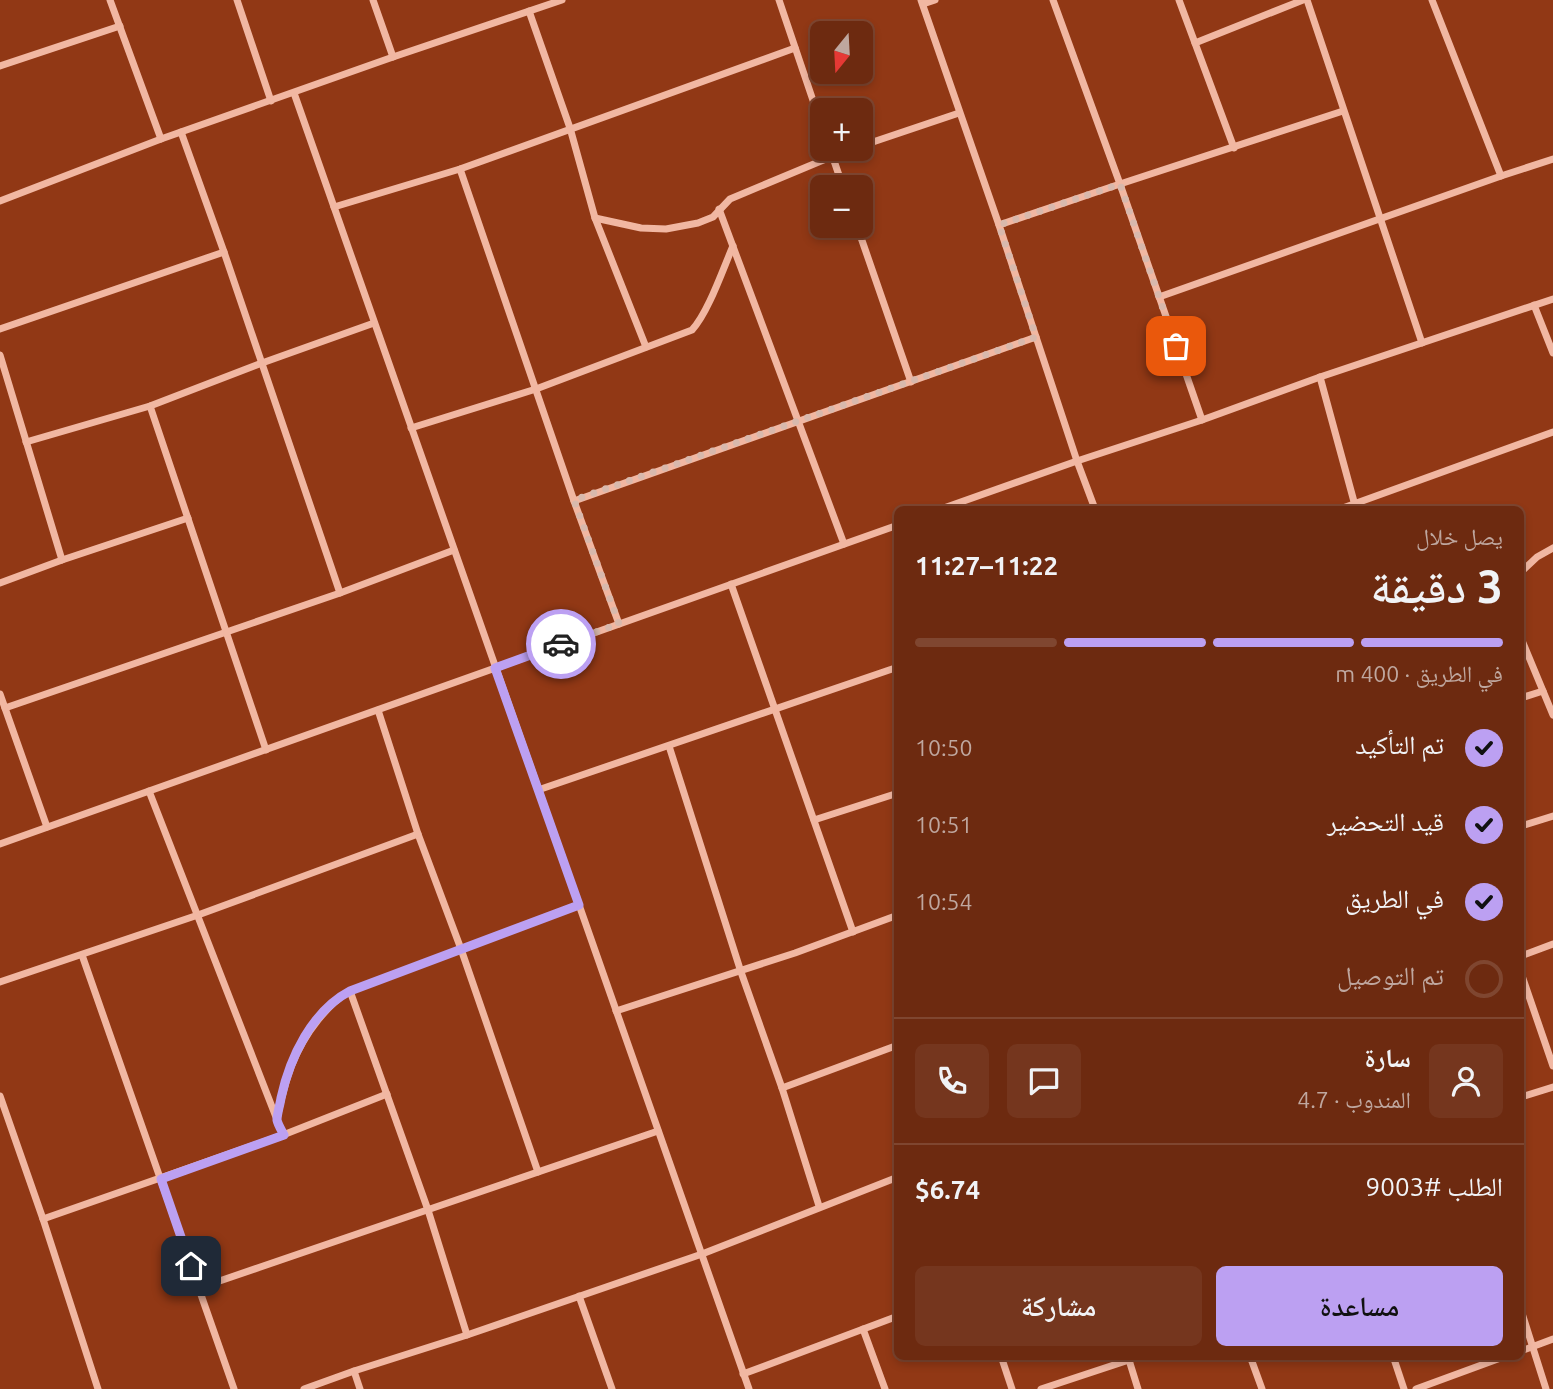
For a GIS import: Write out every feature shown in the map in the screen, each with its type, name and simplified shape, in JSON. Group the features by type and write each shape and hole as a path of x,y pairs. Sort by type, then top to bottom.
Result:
{"street":[{"path":"110,0 161,139"},
{"path":"237,0 271,101"},
{"path":"373,0 393,57"},
{"path":"0,201 161,139 562,0"},
{"path":"779,0 812,98"},
{"path":"935,0 922,2 1094,506"},
{"path":"1053,0 1202,420"},
{"path":"1179,0 1234,148"},
{"path":"1195,43 1305,0 1422,343"},
{"path":"1432,0 1501,176"},
{"path":"529,11 570,128 595,218 646,347"},
{"path":"0,66 120,26"},
{"path":"334,207 460,169 795,48"},
{"path":"294,93 749,1389"},
{"path":"999,225 1343,111"},
{"path":"873,142 959,113"},
{"path":"181,132 340,593"},
{"path":"1159,297 1553,159"},
{"path":"595,218 631,227 666,229 707,220 730,199 812,161"},
{"path":"460,169 619,624"},
{"path":"719,209 844,544"},
{"path":"861,238 911,382"},
{"path":"411,428 536,389 694,328 706,308 733,246"},
{"path":"0,329 224,252"},
{"path":"956,506 1077,461 1553,299"},
{"path":"1534,305 1553,353"},
{"path":"26,442 150,406 374,323"},
{"path":"574,500 1036,337"},
{"path":"0,355 62,560"},
{"path":"1320,377 1355,506"},
{"path":"150,406 265,750"},
{"path":"1358,506 1553,432"},
{"path":"0,583 188,518"},
{"path":"0,844 894,526"},
{"path":"1524,569 1537,557 1553,548"},
{"path":"5,708 340,593 454,550"},
{"path":"731,584 853,932"},
{"path":"1524,645 1553,715"},
{"path":"538,790 894,668"},
{"path":"1524,697 1543,691"},
{"path":"0,694 47,827"},
{"path":"378,710 418,834 538,1172"},
{"path":"669,746 819,1206"},
{"path":"149,791 284,1135"},
{"path":"814,820 894,794"},
{"path":"1524,825 1553,816"},
{"path":"0,982 198,915 418,834"},
{"path":"277,1119 287,1077 301,1043 328,1007 340,997 579,905"},
{"path":"616,1011 741,972 894,917"},
{"path":"1524,955 1553,944"},
{"path":"82,955 234,1389"},
{"path":"1524,982 1553,1066"},
{"path":"350,991 428,1210 467,1335"},
{"path":"782,1088 894,1046"},
{"path":"1524,1096 1553,1087"},
{"path":"43,1219 284,1135 387,1094"},
{"path":"0,1096 98,1389"},
{"path":"199,1288 658,1130"},
{"path":"304,1389 702,1254 894,1178"},
{"path":"579,1296 611,1389"},
{"path":"743,1374 894,1317"},
{"path":"1524,1318 1546,1389"},
{"path":"863,1329 886,1389"},
{"path":"1524,1350 1553,1339"},
{"path":"1002,1360 1012,1389"},
{"path":"1041,1389 1129,1360 1138,1389"},
{"path":"1251,1360 1262,1389"},
{"path":"1394,1360 1404,1389"},
{"path":"1416,1389 1495,1360"},
{"path":"354,1371 360,1389"}],"way so far":[{"path":"561,644 619,624 574,500 1036,337 999,225 1120,184 1176,346"}],"route":[{"path":"191,1266 161,1179 284,1135 277,1119 290,1065 301,1043 328,1007 350,991 579,905 495,668 561,644"}]}
